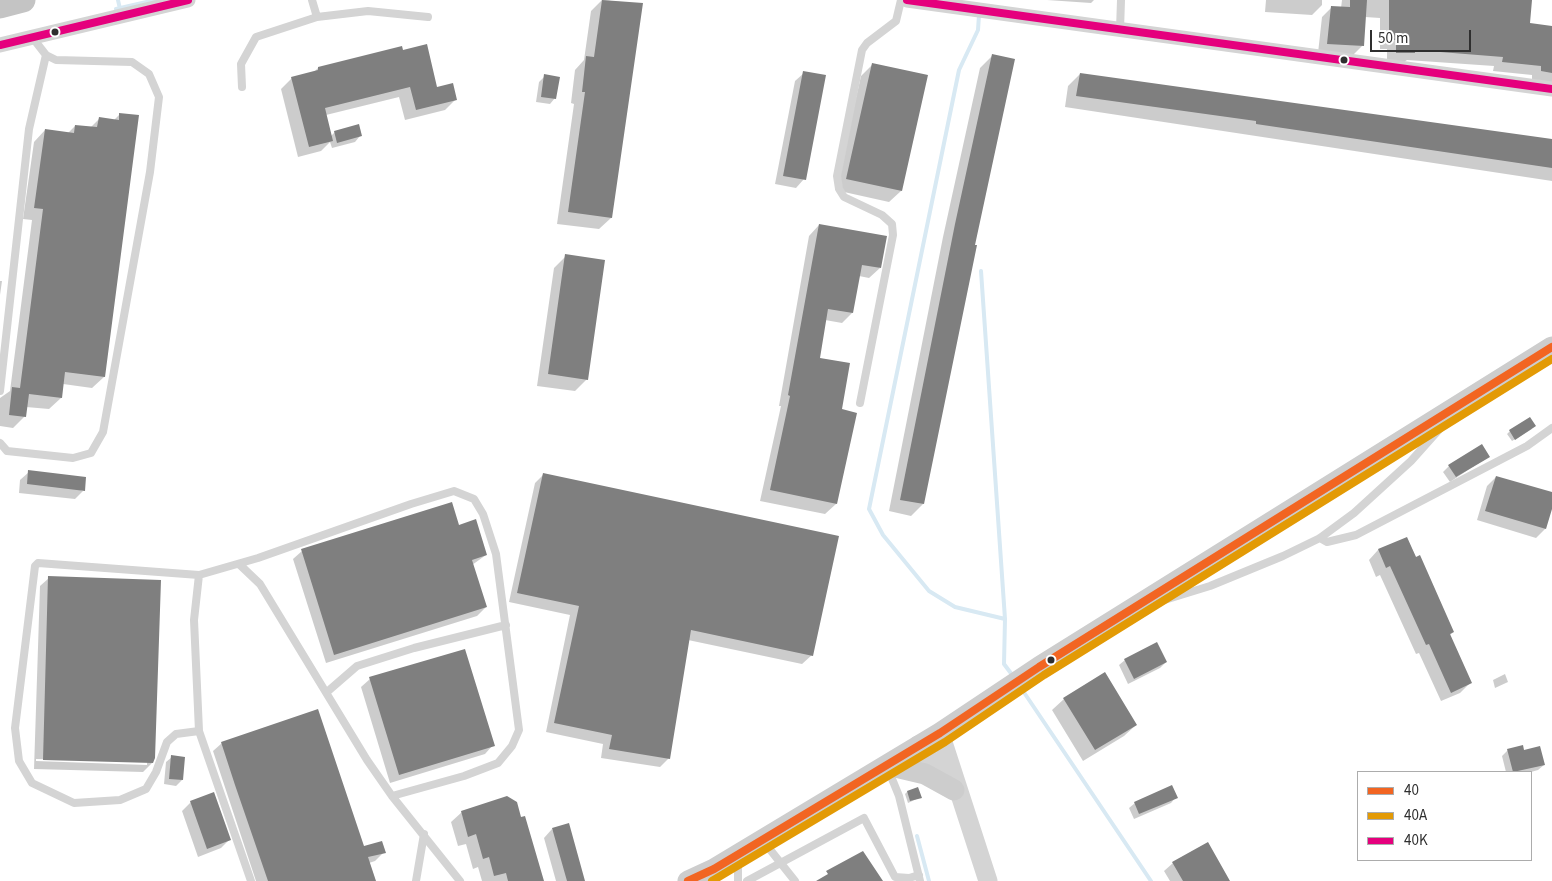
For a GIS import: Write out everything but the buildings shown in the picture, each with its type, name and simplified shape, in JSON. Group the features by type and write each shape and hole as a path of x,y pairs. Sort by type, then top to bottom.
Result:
{"highway":[{"path":"0,6 23,0"}],"main road":[{"path":"688,881 762,840 940,733 1002,690 1552,347"},
{"path":"887,765 925,774 958,796"}],"street":[{"path":"0,45 188,0"},
{"path":"907,0 1552,89"},
{"path":"940,733 958,796 988,881"},
{"path":"918,745 958,796"}],"lane":[{"path":"312,0 316,16"},
{"path":"860,402 894,235 892,224 882,215 844,197 839,189 837,176 862,50 867,43 896,21 902,0"},
{"path":"1120,30 1121,0"},
{"path":"242,86 241,64 256,38 316,16 368,11 428,17"},
{"path":"0,442 6,451 73,458 91,453 103,432 150,172 159,97 149,74 132,62 56,60 46,55 31,37"},
{"path":"0,391 29,129 46,55"},
{"path":"1126,613 1210,586 1283,556 1320,538 1354,513 1411,461 1462,403"},
{"path":"1320,538 1327,542 1356,535 1527,446 1552,428"},
{"path":"199,731 176,734 167,742 156,772 146,788 120,800 74,803 32,783 19,761 15,728 35,566 38,563 199,575 239,564 411,504 454,491 474,499 483,514 496,554 518,730 512,746 498,763 464,776 392,796"},
{"path":"239,564 260,584 327,692 366,760 392,796 460,881"},
{"path":"199,575 194,620 199,731 251,881"},
{"path":"327,692 357,666 414,648 506,625"},
{"path":"747,881 864,818 895,877 919,878 899,796 887,765"},
{"path":"416,881 424,834"},
{"path":"762,840 795,881"},
{"path":"738,854 738,881"}],"waterway":[{"path":"118,0 120,9"},
{"path":"116,9 155,0"},
{"path":"979,15 978,30 959,70 869,509 883,535 929,591 955,607 1005,619 1004,664 1013,676"},
{"path":"981,271 1005,619"},
{"path":"1021,688 1151,881"},
{"path":"917,836 929,881"}],"transit line":[{"name":"40Κ","path":"0,45 188,0"},
{"name":"40Κ","path":"907,0 1552,89"},
{"name":"40","path":"688,881 714,869 940,733 1039,667 1552,347"},
{"name":"40Α","path":"712,881 945,742 1044,675 1552,359"}]}
